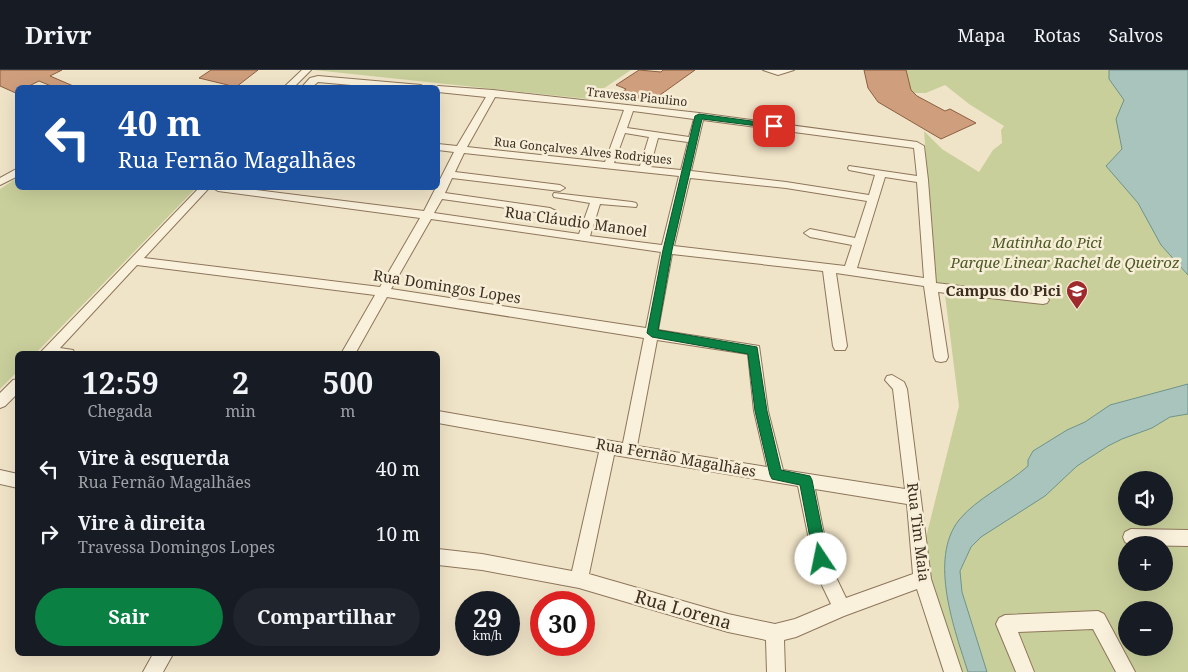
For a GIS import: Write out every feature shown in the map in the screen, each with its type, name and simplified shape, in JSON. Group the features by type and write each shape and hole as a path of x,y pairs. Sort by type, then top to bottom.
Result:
{"street":[{"path":"290,85 307,70"},
{"path":"767,70 790,70"},
{"path":"308,85 312,80 385,85"},
{"name":"Travessa Piaulino","path":"440,89 629,108 913,143 920,148 923,180"},
{"path":"350,351 439,195 444,178 493,93"},
{"path":"608,167 629,108"},
{"path":"628,450 667,250 699,116"},
{"path":"622,130 693,140"},
{"path":"644,170 654,135"},
{"name":"Rua Gonçalves Alves Rodrigues","path":"440,147 805,188 874,199"},
{"path":"853,168 923,180 930,285 941,357"},
{"path":"0,182 15,173"},
{"path":"850,271 881,173"},
{"path":"444,178 559,191 596,200 632,205"},
{"path":"48,351 202,190"},
{"name":"Rua Cláudio Manoel","path":"233,190 667,250 829,268 930,285 1043,300"},
{"path":"439,195 550,211"},
{"path":"584,238 596,200"},
{"path":"810,233 859,242"},
{"name":"Rua Domingos Lopes","path":"136,260 382,292 754,350 761,411 776,475"},
{"path":"829,268 840,346"},
{"name":"Rua Tim Maia","path":"896,384 914,498 922,579 953,672"},
{"path":"0,402 15,387"},
{"name":"Rua Fernão Magalhães","path":"440,417 914,498"},
{"path":"579,580 608,446"},
{"path":"0,477 15,480"},
{"path":"805,480 821,559 842,608"},
{"path":"1173,538 1188,538"},
{"name":"Rua Lorena","path":"440,557 482,562 579,580 728,623 775,633 796,628 842,608 922,579"},
{"path":"1025,672 1005,624 1098,620 1126,672"},
{"path":"775,633 776,672"},
{"path":"152,672 163,656"}],"green space":[{"path":"314,70 631,70 588,99"},
{"name":"Parque Linear Rachel de Queiroz","path":"901,70 1188,70 1188,672 943,672 923,608 918,569 959,406 944,287 936,286 924,131 942,149 979,172 993,150 1002,143 1001,130 1004,126 969,104 945,85 926,93 914,93 895,78"},
{"path":"15,179 15,190 194,190 38,351 15,351 15,374 0,389 0,189"}],"water":[{"path":"1109,70 1188,70 1188,275 1161,245 1138,203 1106,166 1122,149 1116,119 1124,100 1109,79"},
{"path":"1188,384 1188,414 1170,417 1152,428 1108,446 1077,466 1045,496 981,537 971,547 960,571 962,592 987,672 968,672 951,616 945,574 946,554 950,536 959,520 974,505 1028,466 1028,460 1033,451 1067,430 1085,422 1110,405"}],"building":[{"path":"0,70 62,70 50,76 71,85 49,85 39,81 31,85 15,85 15,93 0,86"},
{"path":"211,70 258,70 239,85 228,85 199,78"},
{"path":"639,70 661,72 663,70 695,70 653,100 650,98 643,103 626,97 629,95 621,93 626,89 616,85"},
{"path":"864,70 906,70 911,90 917,96 945,111 950,109 976,123 941,139 878,102 868,88"}],"place":[{"name":"Campus do Pici","path":"1077,310"}],"route":[{"path":"774,126 699,116 667,250 652,333 754,350 756,382 761,411 776,475 805,480 821,559"}],"park label":[{"name":"Matinha do Pici","path":"1047,243"}]}
